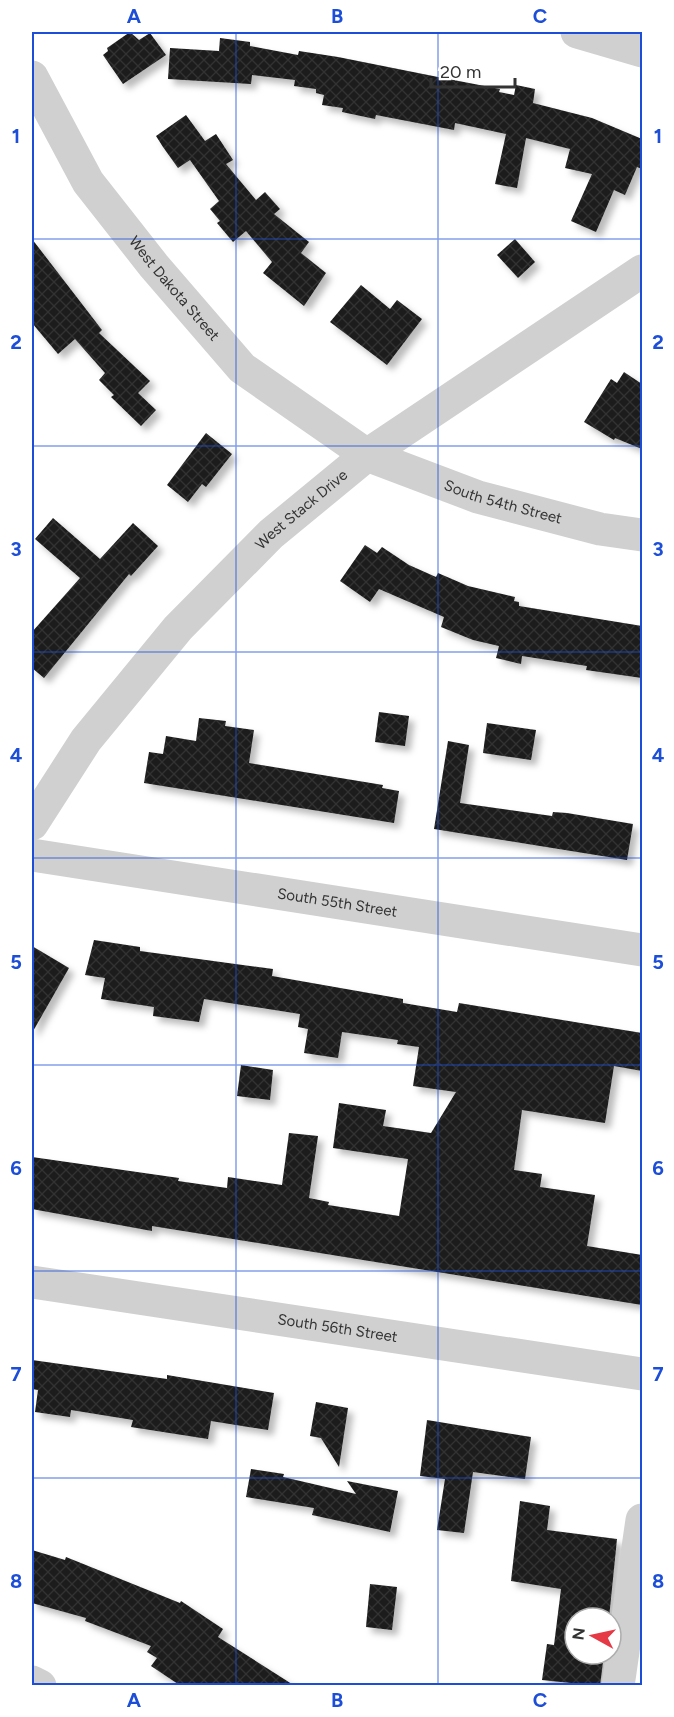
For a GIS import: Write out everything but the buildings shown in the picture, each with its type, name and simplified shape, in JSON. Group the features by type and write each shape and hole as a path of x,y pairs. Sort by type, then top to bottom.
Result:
{"street":[{"path":"577,32 642,51"},
{"name":"West Dakota Street","path":"32,77 88,182 154,266 242,368 367,455"},
{"name":"West Stack Drive","path":"32,825 86,741 178,628 272,534 367,455 642,271"},
{"name":"South 54th Street","path":"367,455 478,497 600,529 642,535"},
{"name":"South 55th Street","path":"32,855 642,950"},
{"name":"South 56th Street","path":"32,1282 642,1374"},
{"path":"618,1686 642,1520"},
{"path":"32,1682 40,1686"}]}
